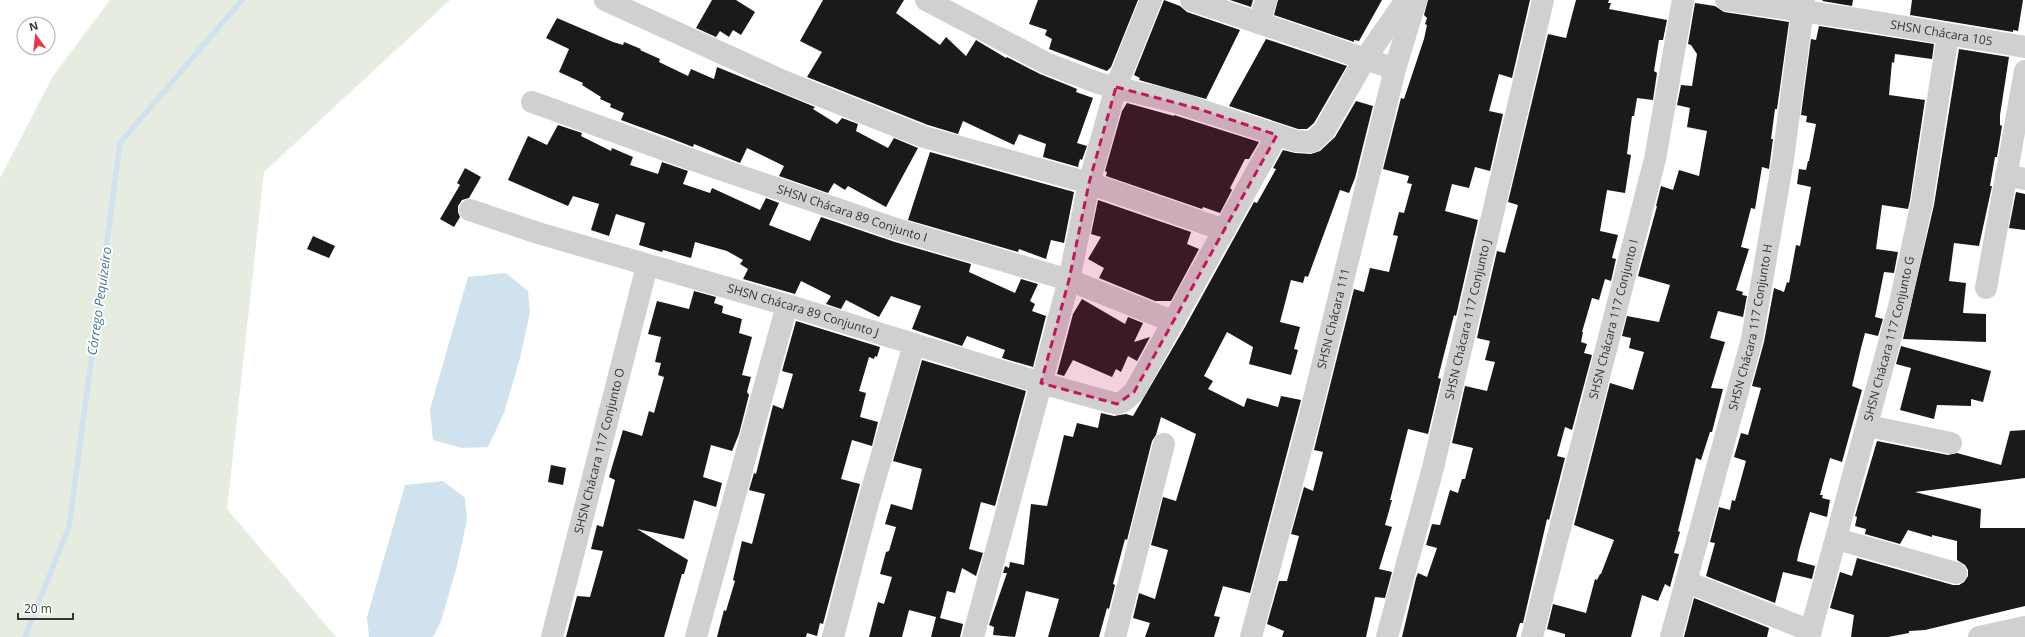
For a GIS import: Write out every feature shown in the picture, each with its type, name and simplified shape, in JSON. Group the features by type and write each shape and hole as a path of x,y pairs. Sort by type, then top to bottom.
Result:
{"street":[{"path":"605,0 783,81 924,137 1089,183 1224,230"},
{"path":"926,0 1046,63 1098,82 1191,106 1296,141 1312,142 1324,131 1365,59 1406,0"},
{"path":"973,637 1069,280 1089,183 1116,87 1151,0"},
{"path":"1191,0 1395,69"},
{"path":"1259,23 1266,0"},
{"name":"SHSN Chácara 111","path":"1252,637 1308,423 1395,69 1416,0"},
{"name":"SHSN Chácara 117 Conjunto J","path":"1387,637 1434,468 1543,0"},
{"name":"SHSN Chácara 117 Conjunto I","path":"1532,637 1655,159 1684,0"},
{"name":"SHSN Chácara 105","path":"1726,0 1858,10 1948,35 2025,47"},
{"name":"SHSN Chácara 117 Conjunto H","path":"1672,637 1752,339 1783,159 1804,6"},
{"name":"SHSN Chácara 117 Conjunto G","path":"1810,634 1868,426 1900,303 1922,202 1948,35"},
{"path":"1986,288 2015,177 2025,71"},
{"name":"SHSN Chácara 89 Conjunto I","path":"532,102 690,159 899,230 1069,280 1174,322"},
{"path":"1174,322 1277,135"},
{"name":"SHSN Chácara 89 Conjunto J","path":"470,210 538,233 647,266 787,305 1041,383 1117,404 1124,401 1134,392 1174,322"},
{"name":"SHSN Chácara 117 Conjunto O","path":"552,637 647,266"},
{"path":"696,637 787,305"},
{"path":"833,637 866,510 914,344"},
{"path":"1868,426 1951,443"},
{"path":"1115,637 1164,444"},
{"path":"1837,539 1956,573"},
{"path":"1687,582 1810,634"},
{"path":"1979,637 2025,627"}],"highlighted area":[{"path":"1116,87 1199,109 1277,135 1134,392 1117,404 1041,383 1069,280 1089,183"}],"shaded area":[{"path":"110,0 450,0 264,172 227,509 336,637 0,637 0,178 53,76"}],"water":[{"path":"506,273 528,291 530,312 520,358 504,413 488,447 462,448 433,440 430,409 468,277"},
{"path":"443,481 465,498 467,519 457,566 441,621 433,637 369,637 367,617 405,485"}],"building":[{"path":"712,0 736,0 755,12 741,35 733,30 729,37 720,31 716,37 696,28"},
{"path":"823,0 904,0 896,13 940,45 946,37 966,56 976,40 1006,58 1007,57 1040,74 1077,89 1076,92 1093,98 1077,143 1087,146 1082,160 1080,159 1078,167 1043,157 1046,144 1019,134 1014,145 963,121 958,134 928,125 807,77 822,52 800,41"},
{"path":"1038,0 1138,0 1111,67 1107,71 1049,49 1052,39 1045,35 1047,30 1029,24"},
{"path":"1164,0 1180,6 1187,12 1240,30 1206,99 1139,80 1140,78 1134,75"},
{"path":"1230,0 1253,0 1251,7"},
{"path":"1278,0 1382,0 1359,41 1354,40 1354,42 1274,15"},
{"path":"1428,0 1530,0 1512,78 1499,74 1489,111 1503,114 1490,171 1475,167 1469,188 1452,184 1445,211 1478,220 1456,316 1454,315 1438,378 1441,379 1428,434 1408,429 1390,500 1392,500 1385,525 1392,527 1379,569 1392,572 1385,598 1375,597 1366,637 1282,637 1284,631 1267,624 1279,581 1287,581 1299,536 1291,534 1304,487 1313,491 1323,452 1314,450 1354,289 1364,292 1370,268 1389,272 1398,236 1393,235 1399,212 1404,213 1412,184 1407,183 1409,176 1383,169 1401,98 1404,99 1424,39 1427,18 1424,15"},
{"path":"1576,0 1609,0 1608,3 1611,3 1609,9 1667,20 1663,40 1659,40 1654,71 1657,73 1653,100 1637,98 1634,116 1632,116 1627,154 1631,155 1625,193 1607,190 1600,231 1618,235 1612,258 1616,259 1611,281 1605,279 1599,300 1592,298 1582,332 1581,342 1587,344 1584,353 1592,355 1572,430 1565,427 1557,456 1565,458 1549,520 1547,519 1523,623 1520,623 1516,637 1402,637 1416,578 1418,573 1427,577 1437,548 1426,545 1432,524 1440,525 1450,490 1458,493 1462,479 1465,479 1473,448 1452,443 1465,386 1487,391 1495,362 1485,360 1490,341 1477,338 1480,324 1497,251 1505,253 1518,205 1508,202 1548,34 1566,38"},
{"path":"1853,0 1852,6 1822,1"},
{"path":"1912,0 2023,0 2018,31 2013,30 2013,32 1910,15"},
{"path":"1695,3 1715,6 1724,12 1789,22 1777,109 1775,109 1769,169 1762,167 1755,209 1751,208 1741,247 1749,249 1736,290 1743,292 1742,295 1747,296 1743,317 1718,311 1710,338 1725,342 1711,388 1723,389 1712,432 1710,432 1701,460 1696,458 1678,531 1680,532 1674,553 1679,554 1670,587 1665,584 1658,601 1642,595 1631,637 1565,637 1565,634 1547,629 1553,604 1586,613 1595,579 1597,580 1601,574 1614,540 1574,525 1610,383 1633,390 1644,352 1629,348 1631,338 1622,336 1627,316 1659,322 1670,285 1638,276 1661,186 1673,190 1679,170 1699,176 1707,131 1687,127 1690,108 1677,105 1681,85 1692,86 1697,54 1691,45 1688,44"},
{"path":"557,18 613,42 623,45 624,42 641,49 640,50 660,59 659,62 688,76 691,69 714,79 717,67 815,107 813,109 837,124 842,118 858,124 856,131 888,148 894,138 918,148 886,207 848,186 845,190 834,183 828,193 779,176 784,166 747,148 740,163 694,144 693,147 621,120 624,113 610,107 611,104 600,99 601,97 582,85 583,83 559,72 569,49 546,38"},
{"path":"1819,26 1934,44 1932,59 1895,54 1894,63 1892,62 1889,95 1925,100 1910,200 1908,209 1882,205 1876,249 1898,252 1894,273 1884,272 1875,317 1883,319 1878,336 1865,333 1861,348 1852,386 1862,390 1842,462 1830,458 1820,495 1823,495 1822,498 1830,500 1827,517 1810,512 1799,551 1797,561 1815,566 1812,579 1783,572 1775,603 1706,576 1715,543 1710,542 1719,507 1730,510 1732,500 1735,501 1746,461 1734,457 1741,433 1748,435 1761,388 1752,386 1764,342 1774,288 1784,292 1787,282 1789,283 1796,245 1800,246 1811,187 1797,184 1799,169 1806,170 1809,161 1816,124 1806,122 1807,116 1801,115 1811,39 1816,40"},
{"path":"1266,39 1347,66 1314,123 1307,129 1298,129 1229,106"},
{"path":"1959,49 2009,57 2000,115 2000,125 2002,126 1990,186 1992,186 1979,246 1954,243 1949,281 1966,283 1963,313 1986,314 1986,342 1903,339 1934,205"},
{"path":"1356,101 1373,106 1355,178 1349,193 1340,190 1308,277 1305,276 1303,283 1291,280 1280,322 1300,327 1294,349 1298,350 1291,375 1249,364 1253,347 1227,332 1204,376 1213,381 1208,389 1244,407 1247,398 1278,407 1281,396 1301,400 1250,593 1223,586 1214,616 1220,617 1214,637 1145,637 1150,623 1133,618 1139,593 1155,599 1168,550 1151,545 1163,497 1176,501 1196,434 1161,417 1156,435 1152,441 1127,540 1125,539 1113,584 1115,585 1109,609 1107,608 1099,637 1048,637 1059,599 1026,591 1015,637 993,635 994,627 989,625 1007,573 1003,573 1005,566 1009,568 1010,562 1024,565 1031,504 1047,506 1064,435 1073,437 1077,423 1098,428 1101,413 1114,416 1126,414 1133,416 1185,327 1254,202 1257,203 1276,169 1273,168 1283,150 1295,153 1311,154 1320,151 1335,137"},
{"path":"1127,103 1174,115 1259,142 1249,159 1245,159 1230,188 1232,190 1220,213 1203,207 1202,209 1106,176 1107,172 1105,171 1122,111"},
{"path":"558,125 582,133 581,136 611,151 612,148 633,157 630,165 658,174 662,162 688,171 683,184 710,193 712,188 760,210 766,198 779,203 769,225 810,241 821,217 895,242 971,264 969,272 1015,293 1021,279 1038,284 1030,301 1035,304 1032,311 1046,316 1033,367 1002,358 1005,350 967,336 962,346 912,329 921,306 891,296 879,317 846,300 841,309 826,304 831,296 801,281 795,294 743,279 748,269 740,264 743,260 727,251 695,242 691,258 663,250 662,252 639,245 645,223 616,214 609,236 591,230 599,204 573,196 568,206 508,180 528,136 547,145"},
{"path":"930,152 1074,192 1064,243 1051,240 1046,259 1019,249 1018,252 908,220"},
{"path":"465,168 481,177 469,198 462,200 458,206 460,217 454,227 440,219 460,185 457,183"},
{"path":"2016,192 2025,194 2025,230 2009,228"},
{"path":"1098,200 1191,232 1187,244 1199,249 1171,301 1155,301 1099,278 1104,268 1088,259 1101,237 1091,234"},
{"path":"313,236 335,246 329,258 307,249"},
{"path":"694,291 716,297 714,303 723,306 722,313 742,319 739,333 752,337 742,375 751,377 747,392 749,395 739,434 732,451 711,445 703,477 722,483 716,507 694,500 684,539 637,529 688,560 684,574 682,574 664,637 566,637 577,596 590,597 603,551 591,549 597,525 603,527 615,480 609,477 623,430 642,436 649,411 654,413 664,377 658,375 661,363 655,362 661,337 648,334 657,301 689,309"},
{"path":"1082,299 1125,324 1128,317 1143,323 1134,342 1150,337 1137,361 1128,356 1121,372 1116,369 1112,377 1073,360 1064,376 1057,374 1073,314"},
{"path":"796,321 880,347 877,357 875,356 874,359 869,357 859,391 866,393 860,417 878,422 872,446 852,440 841,479 860,484 823,624 820,623 817,636 807,633 806,637 717,637 724,610 726,611 735,581 733,580 742,541 752,544 765,494 749,490 754,473 756,474 773,405 783,409 793,374 782,371"},
{"path":"1901,346 1991,371 1983,402 1971,399 1971,406 1937,405 1934,419 1900,410 1911,368 1896,364"},
{"path":"922,360 1026,391 995,506 981,502 969,549 983,553 976,576 962,568 955,593 947,591 940,618 963,624 960,637 931,637 936,617 909,610 902,637 869,637 878,602 884,604 892,577 880,574 886,552 889,551 896,527 885,524 891,504 912,510 922,469 893,461"},
{"path":"2025,430 2025,478 1915,492 1981,509 1980,528 2025,528 2025,606 1925,630 1909,631 1909,633 1888,637 1851,637 1854,615 1830,608 1840,572 1852,576 1857,558 1953,585 1959,585 1964,582 1968,576 1968,570 1965,565 1957,560 1957,541 1932,535 1932,537 1908,530 1900,544 1865,534 1866,529 1855,526 1857,517 1855,516 1877,441 1948,455 1957,453 2001,465 2010,431"},
{"path":"551,465 566,468 563,485 548,482"},
{"path":"1694,598 1769,628 1767,637 1684,637"}],"waterway":[{"name":"Córrego Pequizeiro","path":"25,637 69,527 120,143 242,0"}]}
